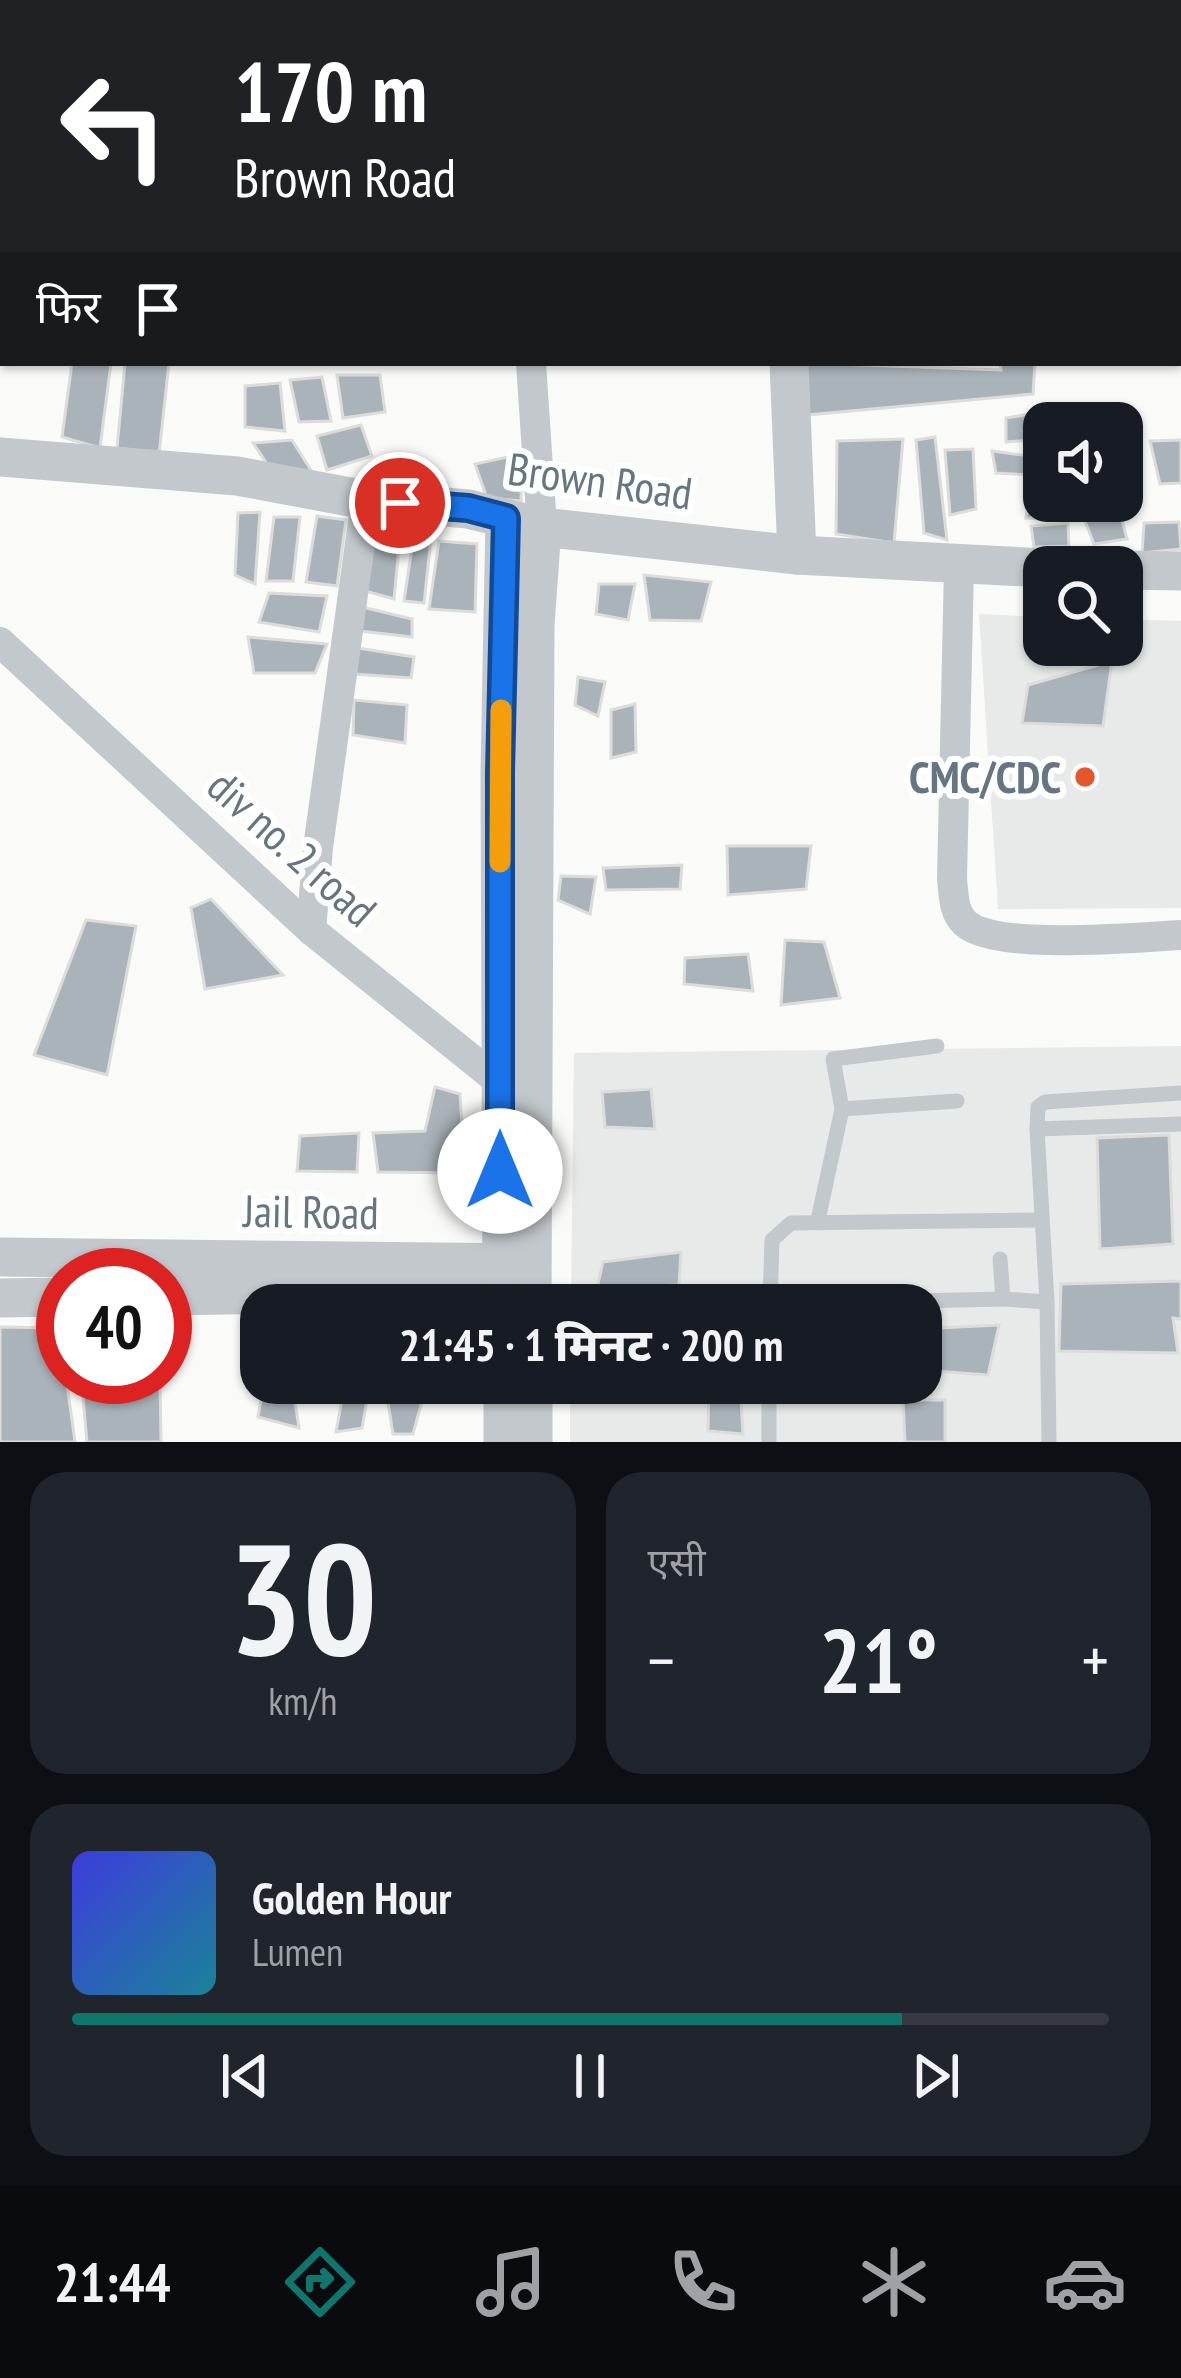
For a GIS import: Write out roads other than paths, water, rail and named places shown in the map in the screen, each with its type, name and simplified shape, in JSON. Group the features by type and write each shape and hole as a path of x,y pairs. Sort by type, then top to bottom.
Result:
{"street":[{"path":"517,1284 500,1079 531,366"},
{"path":"789,366 797,555"},
{"name":"Brown Road","path":"0,457 237,476 365,500 468,508 524,523 797,555 1023,568"},
{"path":"310,930 365,500"},
{"path":"517,1284 531,1111 535,625 524,523"},
{"path":"959,566 952,879 962,921 980,934 1026,939 1181,935"},
{"path":"1143,570 1181,571"},
{"name":"div no. 2 road","path":"0,642 310,930 500,1079 531,1111"},
{"name":"Jail Road","path":"0,1257 36,1260"},
{"name":"Jail Road","path":"192,1270 477,1284"},
{"name":"Jail Road","path":"192,1294 240,1293"},
{"path":"0,1298 36,1297"},
{"path":"503,1404 503,1442"},
{"path":"533,1404 533,1442"}],"lane":[{"path":"818,1220 842,1109 832,1064 835,1057 937,1046"},
{"path":"1049,1442 1038,1107 1046,1102 1181,1093"},
{"path":"842,1109 957,1101"},
{"path":"1037,1129 1181,1124"},
{"path":"771,1284 772,1240 790,1222 1042,1220"},
{"path":"1000,1259 1003,1299"},
{"path":"942,1300 1047,1301"},
{"path":"769,1404 769,1442"}],"place":[{"name":"CMC/CDC","path":"1085,777"}]}
